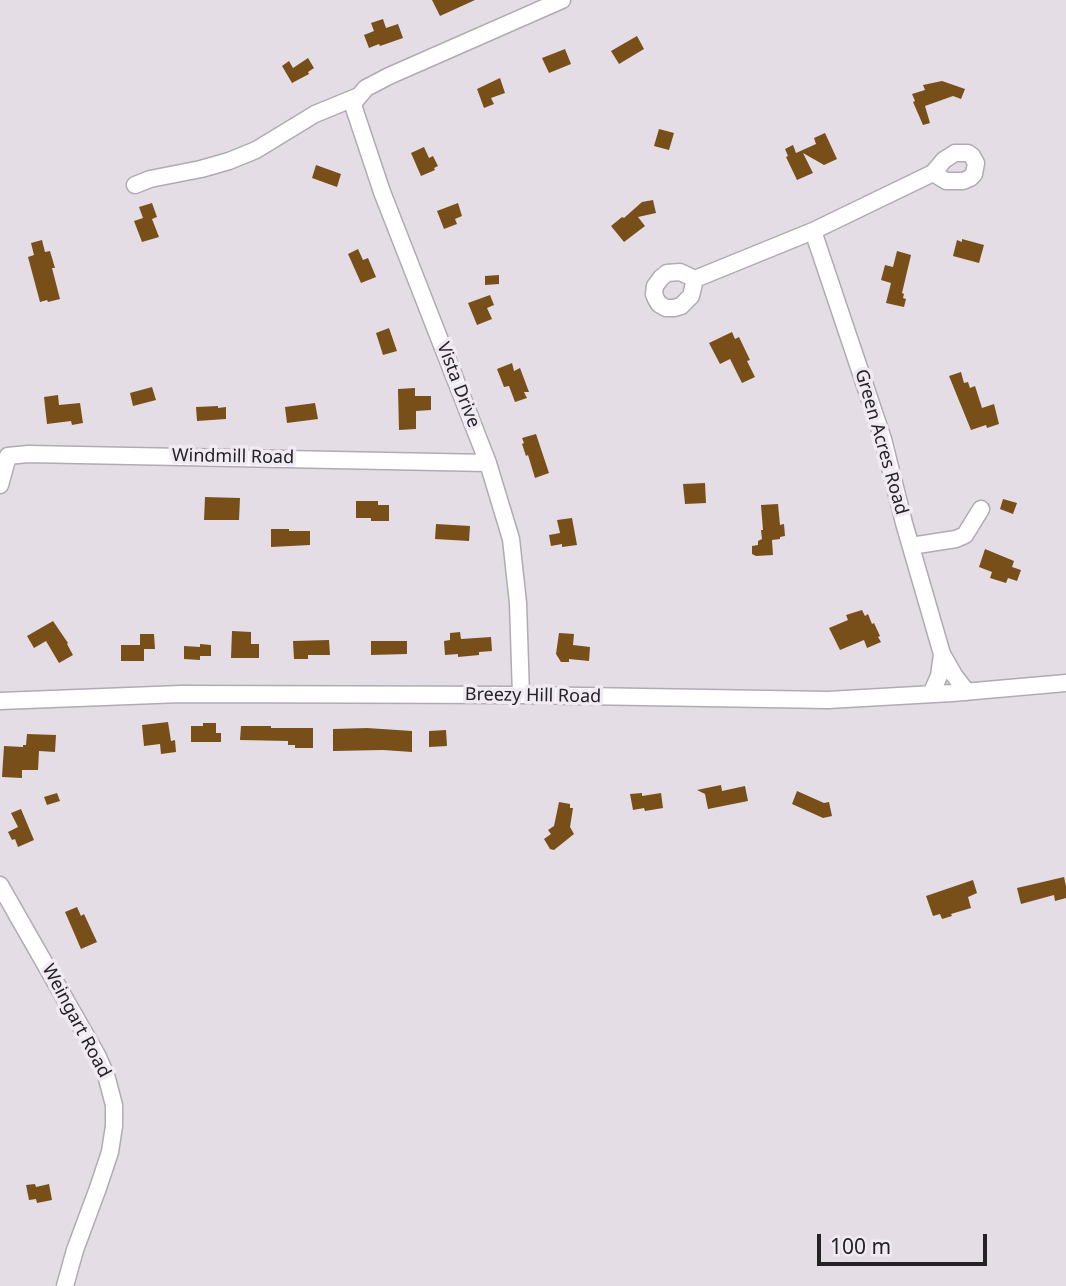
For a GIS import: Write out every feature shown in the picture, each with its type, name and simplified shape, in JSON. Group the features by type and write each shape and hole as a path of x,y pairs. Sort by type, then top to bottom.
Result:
{"street":[{"path":"135,185 150,179 229,161 256,150 315,114 562,0"},
{"name":"Vista Drive","path":"363,92 354,102 354,108 382,192 488,463 511,539 518,603 521,695"},
{"path":"695,279 813,231 933,173"},
{"name":"Green Acres Road","path":"813,231 883,439 942,654 967,692"},
{"name":"Windmill Road","path":"0,485 8,456 28,454 488,463"},
{"path":"911,546 956,539 965,535 981,509"},
{"name":"Green Acres Road","path":"931,694 939,676 942,654"},
{"name":"Breezy Hill Road","path":"0,701 181,694 521,695 828,700 1066,683"},
{"name":"Weingart Road","path":"0,885 97,1055 114,1105 110,1152 65,1286"}],"building":[{"path":"432,0 475,0 440,16"},
{"path":"383,19 386,28 398,24 403,38 369,48 364,35 374,31 371,23"},
{"path":"637,36 644,49 619,64 611,51"},
{"path":"565,49 571,64 549,73 542,58"},
{"path":"308,58 314,68 309,74 292,83 282,66 289,61 293,68"},
{"path":"500,78 505,93 491,98 494,104 484,108 477,89"},
{"path":"942,81 965,89 961,99 953,96 925,106 930,123 923,125 912,94 925,90 923,85"},
{"path":"659,129 674,133 669,150 654,146"},
{"path":"825,133 837,159 824,165 803,153 813,173 797,180 785,149 793,145 796,153 816,144 814,138"},
{"path":"424,147 429,158 433,156 438,166 421,176 411,153"},
{"path":"316,165 341,174 337,187 312,178"},
{"path":"653,200 656,213 638,217 645,226 624,242 611,226 642,202"},
{"path":"152,203 157,217 152,219 159,237 142,242 134,221 143,218 139,207"},
{"path":"458,203 462,216 455,219 457,224 444,229 437,211"},
{"path":"962,239 984,245 979,263 953,256 957,240 962,242"},
{"path":"42,240 45,252 50,251 60,299 48,302 40,302 28,257 34,255 31,243"},
{"path":"358,249 363,260 368,258 376,277 361,283 348,254"},
{"path":"897,251 911,255 902,293 906,299 904,307 886,303 891,283 881,280 885,265 893,267"},
{"path":"499,275 499,284 485,285 485,276"},
{"path":"490,295 494,305 487,308 492,319 477,325 468,303"},
{"path":"389,328 397,351 383,355 376,333"},
{"path":"732,332 735,339 739,337 755,377 742,383 730,359 720,364 709,343"},
{"path":"512,363 514,371 520,368 529,392 524,392 527,398 515,402 509,386 504,387 497,369"},
{"path":"961,372 964,383 968,382 970,388 975,386 982,408 994,404 999,424 971,430 949,376"},
{"path":"152,387 156,400 133,406 130,393"},
{"path":"415,388 415,396 431,396 431,410 416,411 416,429 399,430 398,389"},
{"path":"58,395 59,405 80,403 83,423 72,425 71,421 47,424 44,397"},
{"path":"315,403 318,419 287,423 285,407"},
{"path":"196,407 226,407 226,419 197,421"},
{"path":"536,434 549,473 535,478 522,438"},
{"path":"705,483 706,503 685,504 683,484"},
{"path":"205,497 240,498 239,520 204,520"},
{"path":"1003,499 1017,503 1013,514 1000,509"},
{"path":"356,501 378,501 378,505 389,505 389,521 356,518"},
{"path":"778,504 780,525 784,524 785,536 772,540 773,555 756,556 752,554 752,546 758,545 758,541 762,539 761,505"},
{"path":"572,518 577,545 551,546 549,535 560,533 557,520"},
{"path":"436,524 470,526 469,541 435,539"},
{"path":"271,529 310,531 310,545 271,547"},
{"path":"985,549 1014,561 1012,567 1021,570 1017,581 1008,578 1006,583 990,578 992,572 979,567"},
{"path":"862,610 865,616 868,614 872,624 874,623 881,642 867,648 864,640 840,650 829,628 848,620 846,615"},
{"path":"53,621 73,655 59,663 46,641 34,648 27,636"},
{"path":"232,631 251,632 251,644 259,644 259,658 231,658"},
{"path":"460,632 461,639 491,637 492,651 458,657 458,654 445,655 444,641 450,640 450,633"},
{"path":"559,633 574,634 573,645 590,647 589,661 569,659 569,662 561,662 556,654"},
{"path":"140,634 154,634 155,649 144,649 144,661 121,661 121,645 140,645"},
{"path":"329,640 330,655 308,655 308,659 294,659 293,641"},
{"path":"371,641 407,641 407,654 371,655"},
{"path":"200,644 211,645 211,656 200,656 200,660 184,659 184,646 200,647"},
{"path":"168,722 171,741 175,740 176,752 161,754 160,744 144,746 142,725"},
{"path":"203,723 216,723 216,733 221,733 221,742 191,742 191,726 203,726"},
{"path":"241,726 313,728 313,748 295,748 295,745 288,745 288,741 240,740"},
{"path":"333,729 412,731 412,752 333,751"},
{"path":"446,730 447,746 429,747 429,731"},
{"path":"27,734 56,735 55,752 39,751 38,770 22,770 22,778 2,777 4,746 23,747 26,745"},
{"path":"721,785 722,791 745,786 748,801 708,809 705,794 697,790"},
{"path":"797,791 824,803 829,802 832,816 823,818 792,804"},
{"path":"57,793 60,801 47,805 44,797"},
{"path":"642,793 642,796 661,793 663,808 633,810 630,794"},
{"path":"559,802 570,804 570,808 573,808 570,827 574,834 554,850 550,849 544,839 551,834 548,830 554,826"},
{"path":"21,809 34,840 18,847 8,832 18,827 11,813"},
{"path":"1064,877 1066,898 1055,901 1054,895 1021,904 1017,888"},
{"path":"973,880 977,893 968,897 971,908 942,919 940,914 933,916 926,896"},
{"path":"77,907 81,916 84,914 97,942 81,949 65,912"},
{"path":"35,1184 36,1187 49,1184 52,1200 37,1203 36,1199 29,1200 26,1185"}]}
